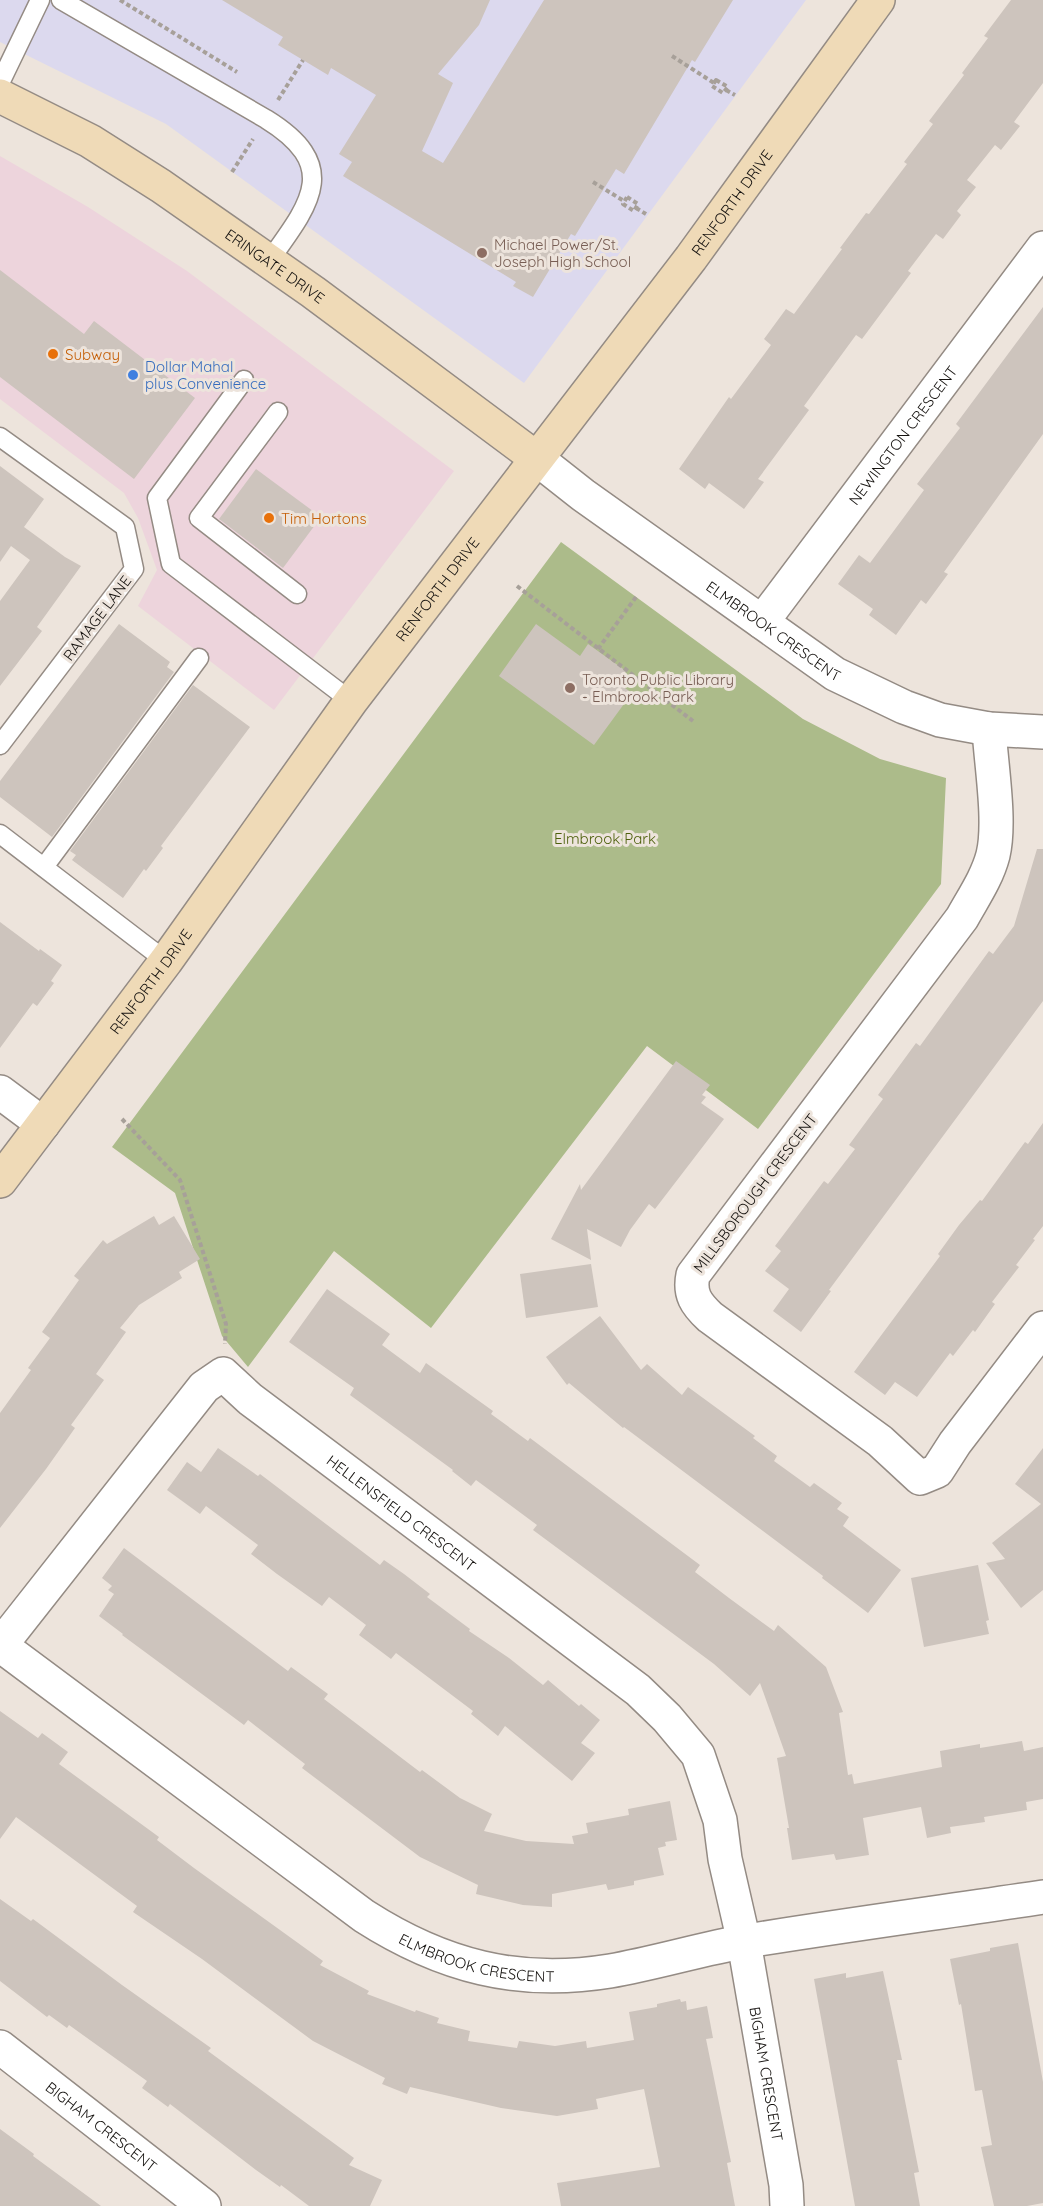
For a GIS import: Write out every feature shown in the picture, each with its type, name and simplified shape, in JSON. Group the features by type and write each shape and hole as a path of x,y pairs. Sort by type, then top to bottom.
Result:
{"main road":[{"name":"RENFORTH DRIVE","path":"0,1181 166,961 351,701 691,258 878,0"},
{"name":"ERINGATE DRIVE","path":"0,96 109,152 170,191 536,458"}],"street":[{"name":"NEWINGTON CRESCENT","path":"762,622 1043,248"},
{"name":"ELMBROOK CRESCENT","path":"536,458 583,495 835,674 904,707 940,720 989,729 1043,732"},
{"name":"MILLSBOROUGH CRESCENT","path":"989,729 996,826 993,854 986,875 962,918 693,1275 691,1287 696,1304 710,1317 880,1441 920,1478 937,1471 955,1443 1043,1328"},
{"path":"0,1092 43,1124"},
{"path":"0,1646 204,1387 223,1374"},
{"name":"HELLENSFIELD CRESCENT","path":"223,1374 250,1399 638,1690 668,1718 698,1755 720,1820 725,1859 744,1942"},
{"name":"ELMBROOK CRESCENT","path":"0,1646 364,1916 396,1937 449,1958 491,1971 562,1976 609,1971 744,1942 1043,1897"},
{"name":"BIGHAM CRESCENT","path":"744,1942 786,2185 787,2206"},
{"name":"BIGHAM CRESCENT","path":"0,2046 204,2206"}],"lane":[{"path":"0,83 40,0"},
{"path":"61,0 266,119 296,140 308,159 312,183 310,196 298,220 269,261"},
{"path":"244,380 157,498 171,564 351,701"},
{"path":"278,412 199,518 297,594"},
{"name":"RAMAGE LANE","path":"0,437 125,527 134,569 2,739"},
{"path":"44,867 199,658"},
{"path":"0,834 166,961"}],"path":[{"path":"672,56 714,83 712,86 723,93 726,90 735,95"},
{"path":"593,182 624,201 627,197 637,204 636,208 646,214"},
{"path":"517,586 693,721"},
{"path":"598,649 636,597"},
{"path":"122,1119 180,1180 226,1324 223,1374"}],"shaded area":[{"name":"Michael Power/St. Joseph High School","path":"0,0 806,0 524,383 166,124 0,42"},
{"path":"0,156 88,207 187,271 454,471 274,710 138,606 157,570 138,518 124,493 0,399"}],"green space":[{"name":"Elmbrook Park","path":"561,542 803,719 880,759 946,778 941,884 758,1129 647,1046 431,1328 334,1251 248,1367 222,1336 175,1193 112,1147"}],"building":[{"path":"222,0 490,0 479,25 438,74 453,83 422,151 443,163 544,0 733,0 695,62 692,60 624,174 616,169 575,236 571,234 533,297 513,286 516,282 343,176 352,162 339,154 376,95 331,68 328,75 278,45 283,37"},
{"path":"1011,0 1043,0 1043,83 1014,122 1020,126 1001,150 995,145 967,180 976,187 957,211 961,215 943,239 936,234 908,271 911,273 862,339 856,335 804,406 809,410 758,479 764,482 744,509 709,483 705,489 679,469 729,397 731,399 771,345 764,339 786,309 794,314 866,213 869,214 907,164 904,162 933,124 929,121 964,75 962,73 988,38 984,36"},
{"path":"0,270 84,334 94,321 195,398 134,479 0,377"},
{"path":"1043,307 1043,434 944,572 948,574 926,604 921,600 896,635 869,615 873,609 838,584 859,555 870,563 924,490 917,484 960,428 956,424"},
{"path":"0,466 44,499 24,527 81,566 37,627 42,631 0,686 0,601 30,560 11,546 0,562"},
{"name":"Tim Hortons","path":"256,469 321,517 283,568 219,519"},
{"path":"119,624 170,662 167,667 174,672 52,837 0,797 0,781"},
{"name":"Toronto Public Library - Elmbrook Park","path":"536,624 580,656 588,644 626,671 618,683 632,693 594,745 499,676"},
{"path":"193,685 250,727 161,846 163,848 146,871 144,869 123,898 72,860 76,855 70,851"},
{"path":"1037,849 1043,849 1043,1001 829,1290 831,1291 801,1332 773,1311 789,1289 765,1271 781,1251 775,1246 824,1181 828,1184 855,1149 849,1145 883,1099 878,1095 916,1043 920,1046 989,951 993,954 1014,926"},
{"path":"0,922 62,965 51,981 54,983 37,1006 33,1003 0,1048"},
{"path":"676,1061 710,1085 702,1095 706,1097 701,1103 724,1119 655,1209 649,1204 621,1247 587,1229 591,1260 551,1239 580,1184 581,1190"},
{"path":"1043,1123 1043,1226 1033,1239 1035,1240 1016,1265 1019,1267 992,1302 995,1304 975,1332 973,1330 953,1356 950,1353 917,1397 895,1382 885,1395 854,1372 940,1256 938,1254 959,1225 980,1200 982,1201 1025,1142 1028,1144"},
{"path":"154,1216 159,1225 174,1216 200,1259 179,1272 182,1278 139,1305 120,1328 126,1332 96,1374 104,1380 71,1425 75,1428 0,1528 0,1413 31,1370 28,1368 50,1338 42,1332 79,1280 74,1276 103,1240 107,1244"},
{"path":"591,1264 598,1307 526,1318 520,1274"},
{"path":"327,1289 390,1334 382,1345 420,1373 426,1363 493,1411 491,1414 528,1441 530,1438 700,1565 695,1572 774,1631 778,1625 826,1667 843,1712 839,1713 848,1775 852,1774 854,1784 942,1767 940,1751 980,1744 980,1748 1022,1741 1024,1751 1043,1747 1043,1799 1026,1802 1027,1810 984,1817 985,1822 950,1827 951,1833 927,1838 921,1807 863,1818 869,1855 836,1860 834,1854 792,1860 777,1758 786,1756 760,1683 750,1696 714,1664 533,1530 537,1525 476,1480 471,1486 453,1470 350,1395 354,1388 289,1342"},
{"path":"600,1316 641,1370 647,1364 682,1395 688,1387 755,1436 753,1438 777,1456 774,1461 810,1487 814,1483 842,1503 837,1509 849,1517 843,1526 901,1570 868,1613 822,1578 823,1576 623,1428 569,1383 567,1385 546,1357"},
{"path":"218,1448 258,1476 260,1474 380,1565 384,1560 404,1574 430,1594 427,1597 470,1629 469,1631 543,1685 548,1680 600,1720 581,1743 595,1753 572,1781 505,1726 498,1736 471,1714 473,1711 396,1653 391,1659 359,1635 366,1625 329,1597 322,1606 277,1574 251,1554 258,1545 206,1506 200,1514 167,1490 187,1462 201,1472"},
{"path":"1043,1448 1043,1590 1021,1608 986,1563 1005,1559 992,1543 1041,1504 1015,1484"},
{"path":"124,1548 288,1671 291,1667 328,1694 324,1699 420,1772 422,1770 460,1798 492,1814 484,1831 526,1841 574,1844 572,1836 588,1833 586,1823 629,1815 628,1809 670,1801 677,1840 665,1842 666,1846 658,1848 664,1875 634,1881 634,1885 608,1890 606,1884 552,1894 552,1907 523,1905 476,1894 478,1885 420,1857 302,1768 305,1764 248,1720 244,1725 99,1616 114,1594 108,1590 112,1586 102,1578"},
{"path":"978,1565 989,1620 986,1621 989,1634 924,1647 911,1578"},
{"path":"0,1711 38,1738 42,1733 68,1752 59,1764 159,1837 157,1840 194,1868 323,1961 320,1965 369,1991 367,1994 415,2012 416,2010 439,2018 437,2023 470,2031 468,2041 517,2048 519,2041 555,2046 586,2041 587,2048 634,2040 629,2012 657,2007 657,2004 680,1999 681,2002 686,2001 687,2010 707,2006 713,2038 706,2039 731,2162 727,2163 735,2206 561,2206 557,2183 660,2167 644,2089 596,2099 598,2109 557,2116 501,2108 410,2087 407,2094 382,2084 385,2078 313,2041 202,1959 133,1912 137,1906 16,1817 0,1839"},
{"path":"0,1899 31,1921 33,1919 211,2048 208,2051 354,2158 349,2165 382,2180 370,2206 309,2206 256,2170 170,2104 168,2107 142,2088 147,2081 69,2025 67,2028 49,2015 47,2017 0,1981"},
{"path":"1018,1943 1043,2082 1043,2203 1027,2206 994,2206 981,2147 992,2145 982,2090 975,2091 961,2004 959,2005 950,1959"},
{"path":"883,1971 902,2060 897,2060 919,2172 914,2173 920,2206 855,2206 814,1979 846,1973 846,1978"},
{"path":"0,2129 34,2154 33,2156 101,2206 0,2206"}],"place":[{"name":"Michael Power/St. Joseph High School","path":"482,253"},
{"name":"Subway","path":"53,354"},
{"name":"Dollar Mahal plus Convenience","path":"133,375"},
{"name":"Tim Hortons","path":"269,518"},
{"name":"Toronto Public Library - Elmbrook Park","path":"570,688"}]}
